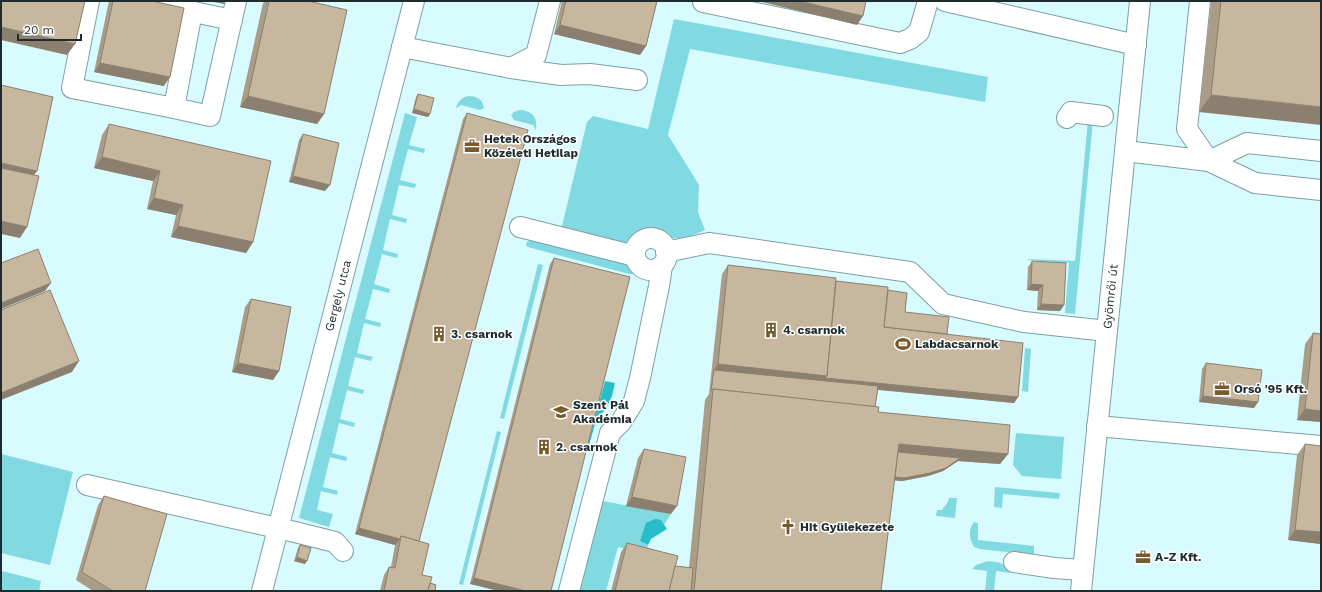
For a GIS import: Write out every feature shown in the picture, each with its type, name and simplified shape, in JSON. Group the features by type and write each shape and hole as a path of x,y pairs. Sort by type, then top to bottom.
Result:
{"street":[{"path":"90,1 72,88 210,116 234,10 192,12 141,1"},
{"name":"Gergely utca","path":"262,591 414,1"},
{"path":"511,68 536,55 550,1"},
{"path":"704,1 703,2 900,43 919,32 928,1"},
{"path":"945,1 1136,44"},
{"name":"Gyömrői út","path":"1081,591 1140,1"},
{"path":"1200,1 1187,129 1209,161"},
{"path":"174,108 192,12"},
{"path":"402,47 511,68 561,75 590,74 637,80"},
{"path":"1067,118 1071,112 1103,116"},
{"path":"1209,161 1247,143 1321,151"},
{"path":"1125,151 1209,161 1255,183 1321,190"},
{"path":"520,227 635,256"},
{"path":"569,591 610,433 621,422 634,401 658,294 664,259 665,247 662,243 651,239 646,239 637,246 635,256 640,266 653,270 664,259 709,243 910,272 943,304 1024,322 1107,331"},
{"path":"1098,426 1321,446"},
{"path":"87,485 335,542 343,551"},
{"path":"1014,562 1054,568 1083,570"}],"shaded area":[{"path":"674,19 988,77 985,102 690,49 668,135 699,185 698,212 705,230 694,235 678,238 659,236 646,232 623,244 561,230 587,122 593,116 648,129"},
{"path":"468,96 479,99 484,108 480,110 461,105 456,108 460,100"},
{"path":"520,110 531,113 535,118 536,130 533,125 514,120 511,115"},
{"path":"405,113 417,117 409,145 425,149 424,153 408,149 400,180 416,184 415,188 399,185 392,215 407,219 406,223 390,219 383,250 398,254 397,258 382,254 374,284 390,289 389,293 373,289 365,319 381,323 380,327 364,323 357,353 373,357 371,361 355,357 348,386 364,390 363,394 347,390 340,419 355,423 354,427 339,423 332,453 347,457 346,461 330,457 323,487 338,491 337,495 321,491 317,510 333,514 329,527 299,518"},
{"path":"1088,120 1093,120 1075,314 1065,313 1069,263 1028,260 1075,261"},
{"path":"531,240 622,262 635,272 633,274 629,274 528,247 526,245 527,242"},
{"path":"538,264 543,265 504,419 500,418"},
{"path":"1025,348 1031,349 1028,392 1022,391"},
{"path":"605,381 615,383 612,396 607,407 596,421 589,445 599,448 596,450 587,447"},
{"path":"497,431 501,432 463,585 459,584"},
{"path":"1016,433 1064,437 1061,479 1022,476 1013,465"},
{"path":"1,454 73,472 50,565 1,553"},
{"path":"995,487 1060,493 1059,499 1003,494 1002,508 994,507"},
{"path":"949,498 957,498 955,518 936,516 937,510 942,510"},
{"path":"603,501 671,514 664,525 661,520 640,541 648,545 647,550 636,552 618,547 606,591 580,591"},
{"path":"655,519 661,520 667,529 651,539 648,545 640,541 646,523"},
{"path":"974,522 978,523 978,540 1034,546 1034,555 974,547 970,534"},
{"path":"988,561 1001,564 1011,573 996,571 994,591 985,591 987,571 972,569 976,565"},
{"path":"2,571 41,581 39,591 1,591"}],"building":[{"path":"1,1 85,1 75,44 1,27"},
{"path":"113,1 152,1 184,8 170,77 100,63"},
{"path":"269,1 308,1 347,10 324,114 248,96"},
{"path":"566,1 657,1 646,46 560,25"},
{"path":"799,1 866,1 863,16"},
{"path":"1221,1 1321,1 1321,107 1211,95"},
{"path":"1,85 53,97 37,171 1,163"},
{"path":"418,94 434,98 430,114 414,109"},
{"name":"3. csarnok","path":"467,113 528,130 419,541 401,536 400,539 359,528"},
{"path":"109,124 271,161 253,242 178,226 183,205 154,198 160,171 102,157"},
{"path":"303,134 339,143 330,185 293,176"},
{"path":"1,168 39,176 27,227 1,221"},
{"path":"38,249 51,283 1,303 1,263"},
{"name":"Szent Pál Akadémia","path":"554,258 630,277 551,591 526,591 474,578"},
{"path":"1032,261 1066,263 1064,305 1041,304 1043,285 1031,284"},
{"name":"4. csarnok","path":"728,265 836,278 827,376 718,364"},
{"name":"Labdacsarnok","path":"836,281 888,287 884,327 1023,343 1018,397 825,378 827,376"},
{"path":"50,290 79,361 1,393 1,310"},
{"path":"888,290 907,293 905,312 949,317 947,334 884,327"},
{"path":"251,299 291,307 279,371 238,363"},
{"path":"1313,333 1321,334 1321,411 1305,409"},
{"path":"1206,363 1262,370 1258,402 1203,396"},
{"path":"714,370 878,386 875,407 713,389 711,391"},
{"name":"Hit Gyülekezete","path":"713,389 879,407 878,412 1010,425 1008,454 899,444 881,591 694,591"},
{"path":"1305,444 1321,446 1321,532 1295,530"},
{"path":"644,449 686,457 677,506 632,497"},
{"path":"898,452 960,458 946,468 904,478 895,477"},
{"path":"104,496 167,514 145,591 114,591 82,572"},
{"path":"401,536 429,544 422,575 432,577 428,591 384,591 389,567 395,568"},
{"path":"627,543 678,556 669,591 615,591"},
{"path":"300,545 311,548 307,561 297,557"},
{"path":"675,566 693,568 691,591 669,591"},
{"path":"430,583 436,585 435,591 428,591"}],"place":[{"name":"Hetek Országos Közéleti Hetilap","path":"472,146"},
{"name":"4. csarnok","path":"771,330"},
{"name":"3. csarnok","path":"439,334"},
{"name":"Labdacsarnok","path":"903,344"},
{"name":"Orsó '95 Kft.","path":"1222,389"},
{"name":"Szent Pál Akadémia","path":"561,412"},
{"name":"2. csarnok","path":"544,447"},
{"name":"Hit Gyülekezete","path":"788,527"},
{"name":"A-Z Kft.","path":"1143,557"}]}
